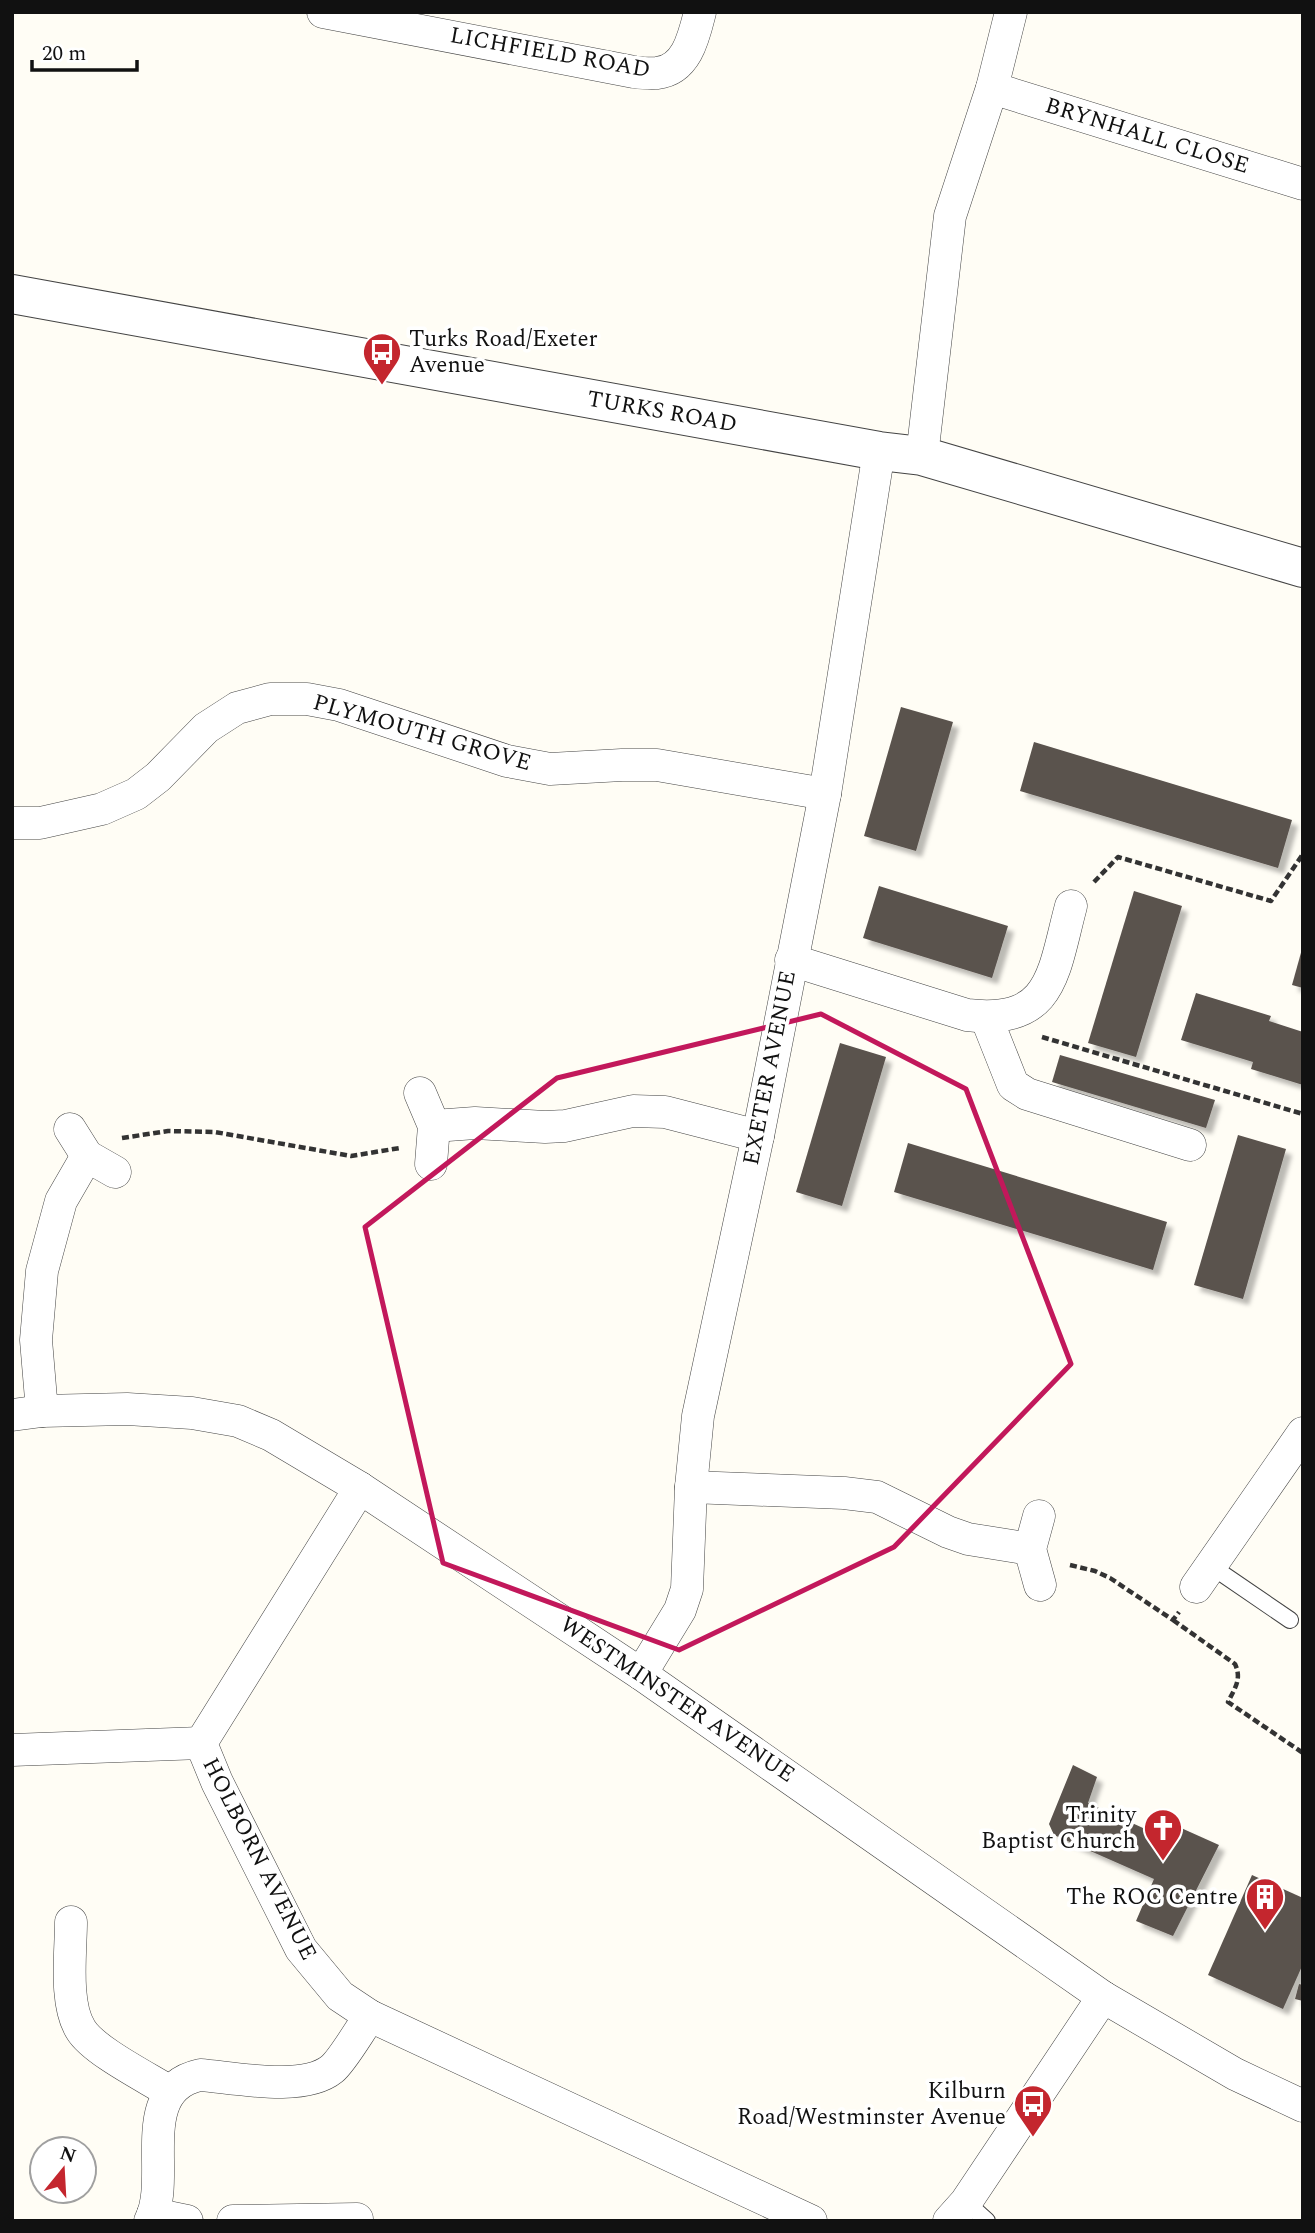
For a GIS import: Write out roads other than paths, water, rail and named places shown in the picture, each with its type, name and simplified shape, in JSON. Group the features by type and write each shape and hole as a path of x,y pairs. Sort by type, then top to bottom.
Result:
{"street":[{"name":"LICHFIELD ROAD","path":"323,12 396,19 634,72 659,73 676,66 688,50 700,12"},
{"path":"922,456 950,216 992,88 1011,12"},
{"name":"BRYNHALL CLOSE","path":"992,88 1303,184"},
{"name":"TURKS ROAD","path":"12,294 879,451 922,456 1303,568"},
{"name":"EXETER AVENUE","path":"641,1674 680,1610 687,1589 691,1487 698,1416 758,1136 825,794 879,451"},
{"name":"PLYMOUTH GROVE","path":"12,823 40,823 102,809 136,794 158,777 206,728 237,708 270,699 307,699 338,705 507,761 550,769 657,765 825,794"},
{"path":"791,960 967,1015 999,1016 1023,1010 1037,1000 1047,986 1071,905"},
{"path":"999,1016 1013,1085 1027,1094 1190,1145"},
{"path":"420,1093 433,1143 475,1123 565,1126 634,1111 665,1112 758,1136"},
{"path":"71,1129 88,1156 115,1172"},
{"path":"27,1413 42,1271 61,1201 88,1156"},
{"name":"WESTMINSTER AVENUE","path":"27,1413 127,1409 192,1413 238,1422 271,1435 360,1488 641,1674 1103,1997 1235,2074 1303,2106"},
{"path":"1204,1577 1303,1433"},
{"path":"691,1487 844,1493 877,1497 948,1532 1034,1563 1039,1517"},
{"name":"HOLBORN AVENUE","path":"360,1488 201,1743 217,1782 301,1949 340,1996 370,2016 811,2221"},
{"path":"12,1750 201,1743"},
{"path":"71,1922 71,1996 81,2032 115,2059 170,2092"},
{"path":"967,2214 1103,1997"},
{"path":"187,2221 151,2217 157,2202 158,2134 163,2108 170,2092 178,2083 200,2075 295,2083 314,2079 333,2068 370,2016"},
{"path":"233,2221 357,2220"}],"lane":[{"path":"1204,1577 1290,1620"}],"place":[{"name":"Turks Road/Exeter Avenue","path":"382,386"},
{"name":"Trinity Baptist Church","path":"1163,1862"},
{"name":"The ROC Centre","path":"1265,1931"},
{"name":"Kilburn Road/Westminster Avenue","path":"1033,2138"}]}
